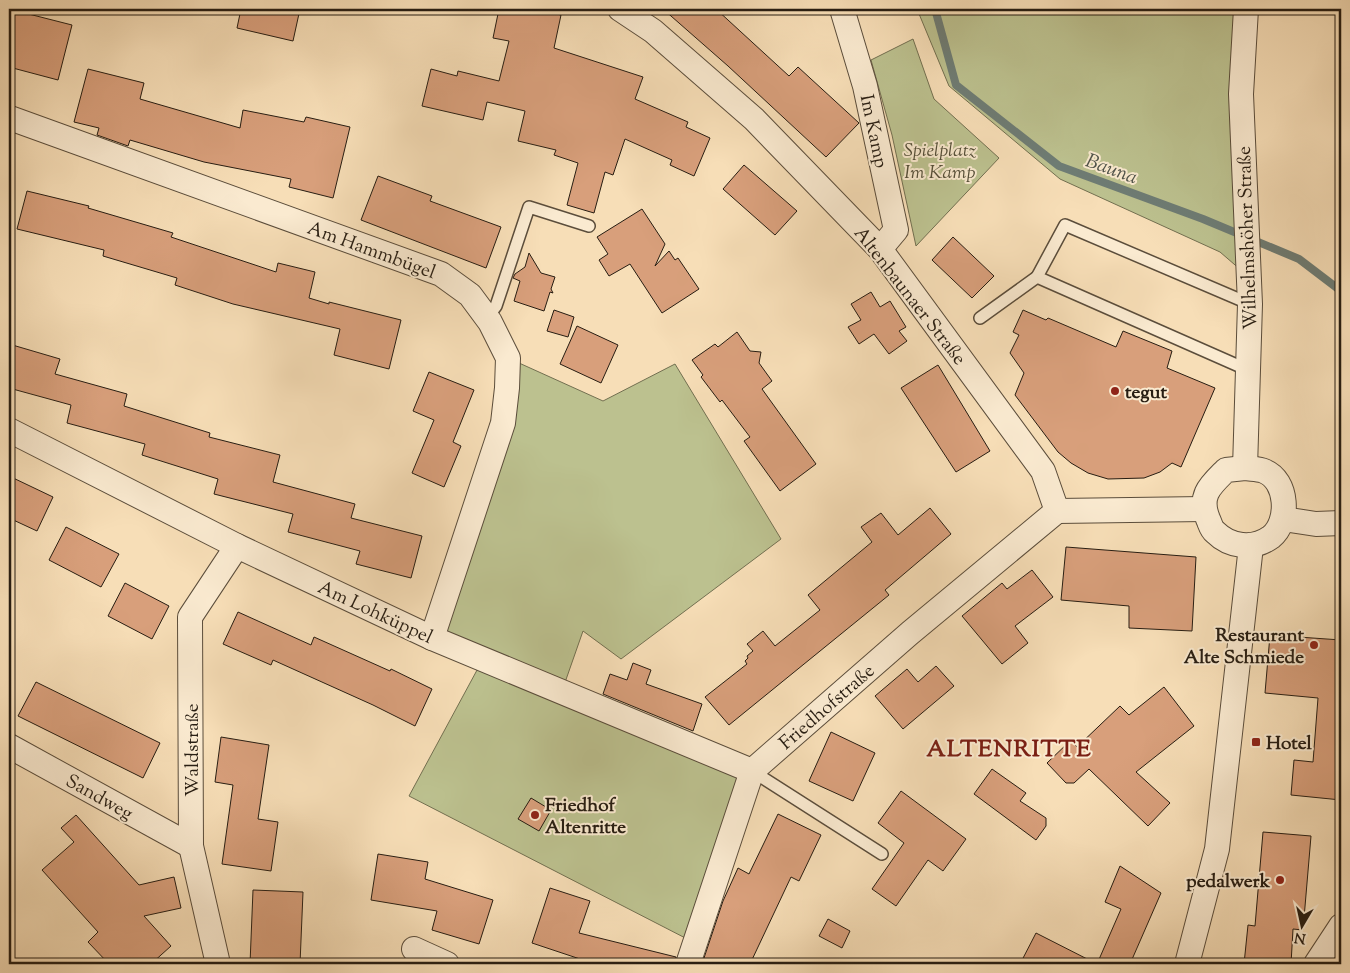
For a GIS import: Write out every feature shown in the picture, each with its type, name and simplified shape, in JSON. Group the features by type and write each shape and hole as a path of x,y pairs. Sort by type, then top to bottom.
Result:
{"street":[{"name":"Altenbaunaer Straße","path":"620,9 653,31 754,119 880,249 1043,471 1057,511"},
{"name":"Im Kamp","path":"842,9 865,86 896,230 880,249"},
{"name":"Wilhelmshöher Straße","path":"1245,468 1250,304 1241,94 1246,9"},
{"name":"Am Hammbügel","path":"10,118 441,274 470,295 487,318 508,358 507,388 503,423 432,638"},
{"name":"Am Lohküppel","path":"9,430 237,546 432,638 752,771"},
{"path":"1245,468 1264,471 1276,480 1284,497 1282,520 1271,536 1251,546 1229,543 1213,531 1204,509 1207,490 1226,470 1245,468"},
{"path":"1057,511 1204,509"},
{"name":"Friedhofstraße","path":"752,771 910,633 1057,511"},
{"path":"1282,520 1316,524 1341,523"},
{"name":"Waldstraße","path":"218,964 191,846 190,617 237,546"},
{"path":"1187,964 1217,849 1251,546"},
{"name":"Sandweg","path":"9,746 191,846"},
{"path":"688,964 752,771"},
{"path":"1316,964 1341,926"},
{"path":"414,949 447,964"}],"lane":[{"path":"487,318 496,306 529,207 588,226"},
{"path":"980,318 1037,277 1065,225 1250,304"},
{"path":"1037,277 1248,370"},
{"path":"752,771 882,854"}],"green space":[{"path":"917,9 1246,9 1249,277 1220,252 1060,179 949,86"},
{"name":"Spielplatz Im Kamp","path":"913,39 934,99 999,158 916,246 892,135 871,60"},
{"path":"508,358 603,401 675,364 781,539 621,659 583,631 562,691 752,771 695,943 409,796 483,659 432,638"}],"building":[{"path":"9,9 72,25 58,80 9,67"},
{"path":"241,9 300,9 293,41 237,28"},
{"path":"499,9 534,9 561,15 554,48 643,77 635,99 688,122 686,127 710,138 694,176 670,165 672,160 625,139 613,175 605,172 594,213 567,205 578,163 554,155 556,150 518,141 525,111 487,102 483,120 422,106 431,69 457,76 458,71 499,81 509,41 493,38"},
{"path":"663,9 716,9 789,76 798,67 859,123 826,157"},
{"path":"88,69 144,83 140,99 240,128 243,110 304,122 306,117 350,127 333,198 289,187 291,179 204,162 130,140 128,146 97,135 99,128 74,122"},
{"path":"744,165 797,211 775,235 723,189"},
{"path":"378,176 432,196 430,201 501,227 486,268 361,220"},
{"path":"27,191 89,206 88,208 173,233 171,237 276,272 278,263 315,272 309,298 401,320 389,369 334,355 340,329 233,304 175,285 177,278 103,256 104,250 17,229"},
{"path":"642,209 665,244 655,266 669,251 675,260 678,258 699,289 662,313 630,264 609,276 599,260 608,254 597,237"},
{"path":"953,237 994,276 972,298 932,260"},
{"path":"529,253 541,273 555,277 551,289 553,293 550,292 544,311 514,301 520,281 513,278 515,274 525,267"},
{"path":"871,292 880,307 890,301 906,327 899,331 907,341 889,354 874,334 859,344 848,327 861,320 851,304"},
{"path":"554,310 574,317 568,337 547,331"},
{"name":"tegut","path":"1023,310 1046,320 1048,318 1116,347 1123,331 1172,351 1167,368 1215,388 1181,467 1172,463 1160,472 1144,478 1108,479 1088,473 1071,463 1058,452 1015,395 1024,373 1010,353 1019,335 1013,332"},
{"path":"577,326 618,345 601,383 560,364"},
{"path":"737,332 750,351 761,352 759,363 772,381 762,389 816,464 780,491 744,441 750,437 722,400 720,402 701,377 703,375 692,360 715,344 718,347"},
{"path":"9,344 60,359 55,374 127,394 124,406 210,433 209,437 280,455 273,482 355,504 351,518 422,536 411,578 356,564 360,551 288,532 293,514 214,494 218,479 142,455 145,444 67,423 71,405 9,388"},
{"path":"938,365 990,451 956,472 901,388"},
{"path":"429,372 474,390 453,442 461,446 444,487 412,473 434,420 413,411"},
{"path":"9,476 53,497 37,531 9,518"},
{"path":"930,508 951,534 885,590 889,595 729,725 705,697 747,664 745,661 748,658 747,656 753,651 747,644 763,631 775,646 820,610 808,595 872,542 861,527 881,513 898,535"},
{"path":"66,527 119,554 101,587 49,560"},
{"path":"1066,547 1196,557 1192,631 1129,628 1129,606 1061,600"},
{"path":"1032,570 1053,597 1015,626 1028,643 1002,664 962,616 1002,583 1007,589"},
{"path":"125,583 169,606 152,639 108,616"},
{"path":"238,612 311,645 314,637 390,671 391,669 432,689 415,726 273,660 271,665 223,644"},
{"path":"1270,635 1341,640 1341,800 1291,795 1294,760 1313,762 1318,698 1265,693"},
{"path":"633,663 651,670 646,684 702,704 693,731 603,694 610,674 627,680"},
{"path":"936,666 954,686 903,729 875,696 907,669 918,682"},
{"path":"36,682 160,743 143,778 18,716"},
{"path":"1164,687 1194,726 1136,772 1170,803 1148,826 1089,769 1074,783 1066,783 1047,763 1071,740 1077,747 1120,706 1129,715"},
{"path":"831,732 875,753 853,801 809,781"},
{"path":"221,737 269,745 258,819 278,822 271,871 222,864 233,785 215,782"},
{"path":"992,769 1026,793 1020,801 1046,818 1046,826 1036,840 974,794"},
{"path":"901,791 966,839 943,871 928,860 896,906 872,889 904,843 878,823"},
{"name":"Friedhof Altenritte","path":"531,798 551,810 539,831 518,819"},
{"path":"778,814 821,835 799,881 791,877 750,964 702,964 723,901 738,868 749,874"},
{"path":"76,815 139,885 174,877 181,908 144,916 171,946 151,964 109,964 88,942 98,932 42,870 74,842 61,828"},
{"path":"1263,832 1311,836 1303,930 1293,929 1291,964 1244,964 1248,925 1255,926"},
{"path":"378,854 428,862 425,879 493,900 479,944 432,930 437,911 371,900"},
{"path":"1120,866 1161,893 1130,964 1097,964 1121,909 1105,902"},
{"path":"550,888 590,901 579,933 676,957 675,964 579,964 580,959 532,943"},
{"path":"253,890 303,892 300,964 250,964"},
{"path":"828,919 850,931 842,948 819,936"},
{"path":"1036,933 1097,964 1020,964"}],"waterway":[{"name":"Bauna","path":"935,9 956,85 1059,166 1203,219 1299,259 1341,291"}],"place":[{"name":"tegut","path":"1115,391"},
{"name":"Restaurant Alte Schmiede","path":"1314,645"},
{"name":"Hotel","path":"1256,742"},
{"name":"Friedhof Altenritte","path":"535,815"},
{"name":"pedalwerk","path":"1280,880"}],"district":[{"name":"ALTENRITTE","path":"1009,748"}]}
